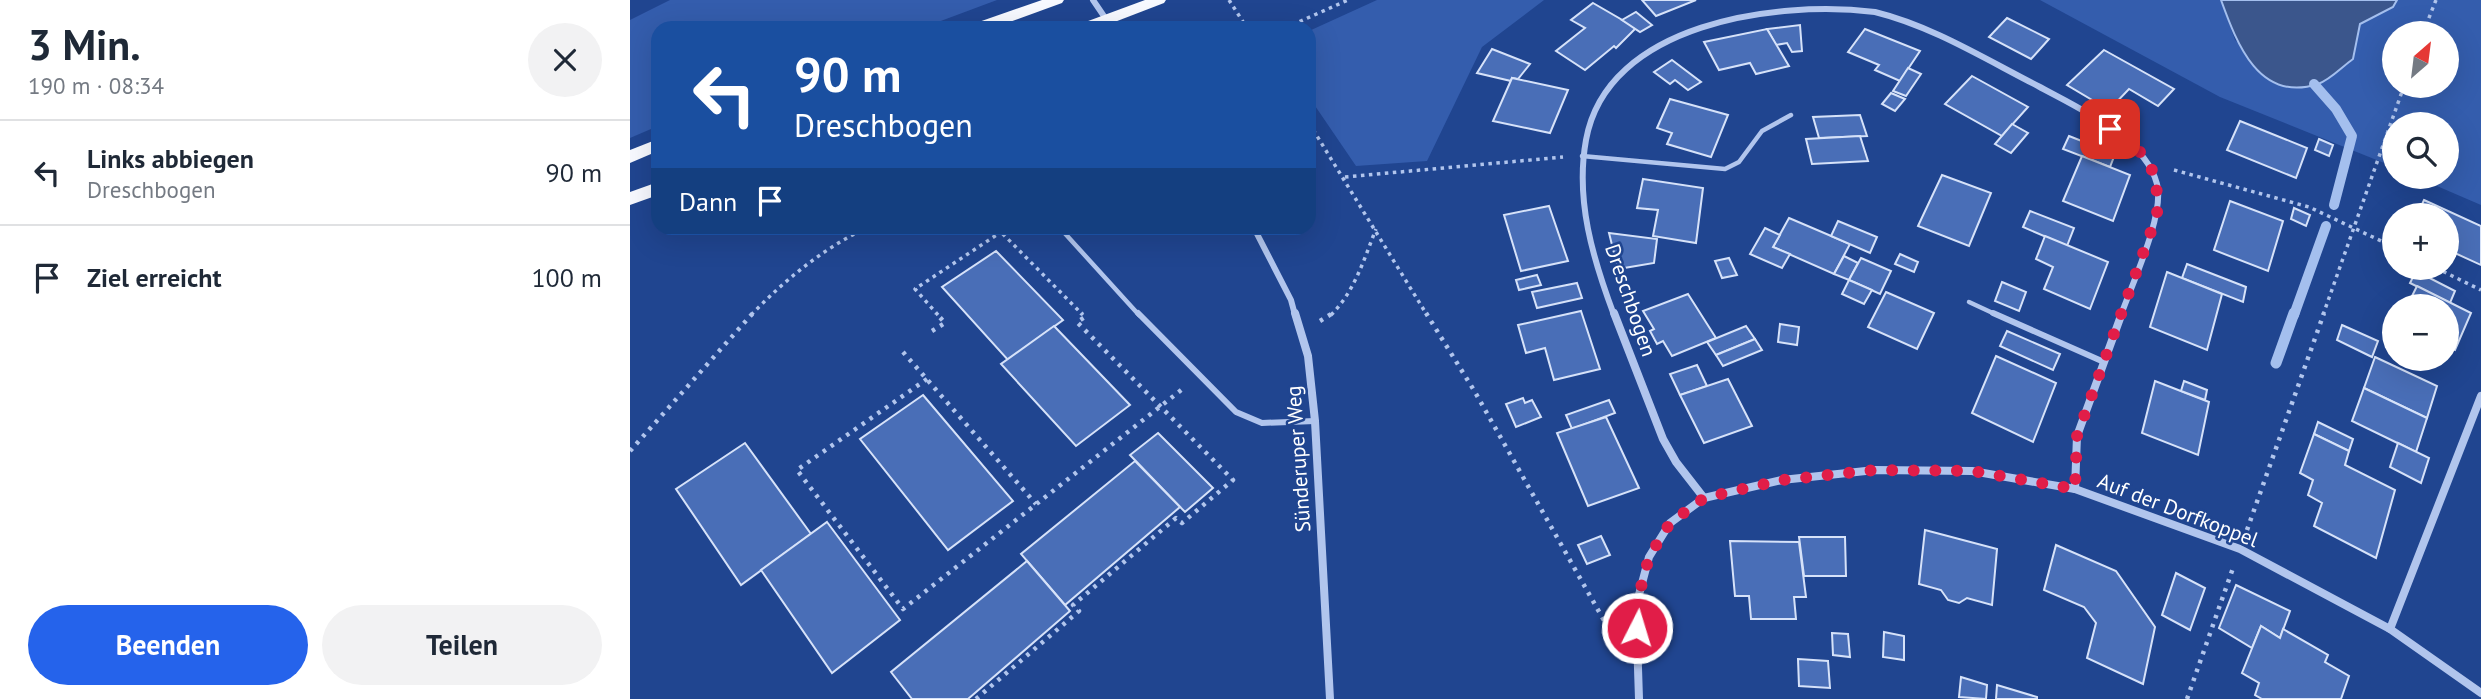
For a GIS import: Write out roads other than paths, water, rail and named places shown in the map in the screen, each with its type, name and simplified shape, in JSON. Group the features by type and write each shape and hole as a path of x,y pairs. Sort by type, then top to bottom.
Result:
{"main road":[{"path":"998,21 1057,0"},
{"path":"1115,21 1159,0"},
{"path":"630,157 651,148"},
{"path":"630,199 651,191"}],"street":[{"path":"1093,0 1107,21"},
{"path":"1785,2 1824,2 1870,10 1955,43 2057,96 2127,141 2150,163 2158,184 2157,215 2077,436 2075,489"},
{"name":"Dreschbogen","path":"1704,498 1668,449 1597,270 1583,195 1582,156 1598,103 1619,75 1647,51 1692,25 1732,10 1772,4"},
{"name":"Sünderuper Weg","path":"1258,235 1291,300 1308,356 1315,421 1330,699"},
{"path":"2390,629 2481,396"},
{"name":"Auf der Dorfkoppel","path":"1639,699 1636,606 1649,557 1670,523 1704,498 1782,480 1875,470 1972,471 2075,489 2240,549 2390,629 2481,693"}],"lane":[{"path":"1582,156 1724,169 1739,162 1762,131 1791,115"},
{"path":"1067,235 1236,412 1262,423 1315,421"},
{"path":"1969,302 2104,362"}],"waterway":[{"path":"2314,84 2336,109 2352,136 2334,205"},
{"path":"2294,315 2326,226"},
{"path":"2276,363 2294,313"}]}
